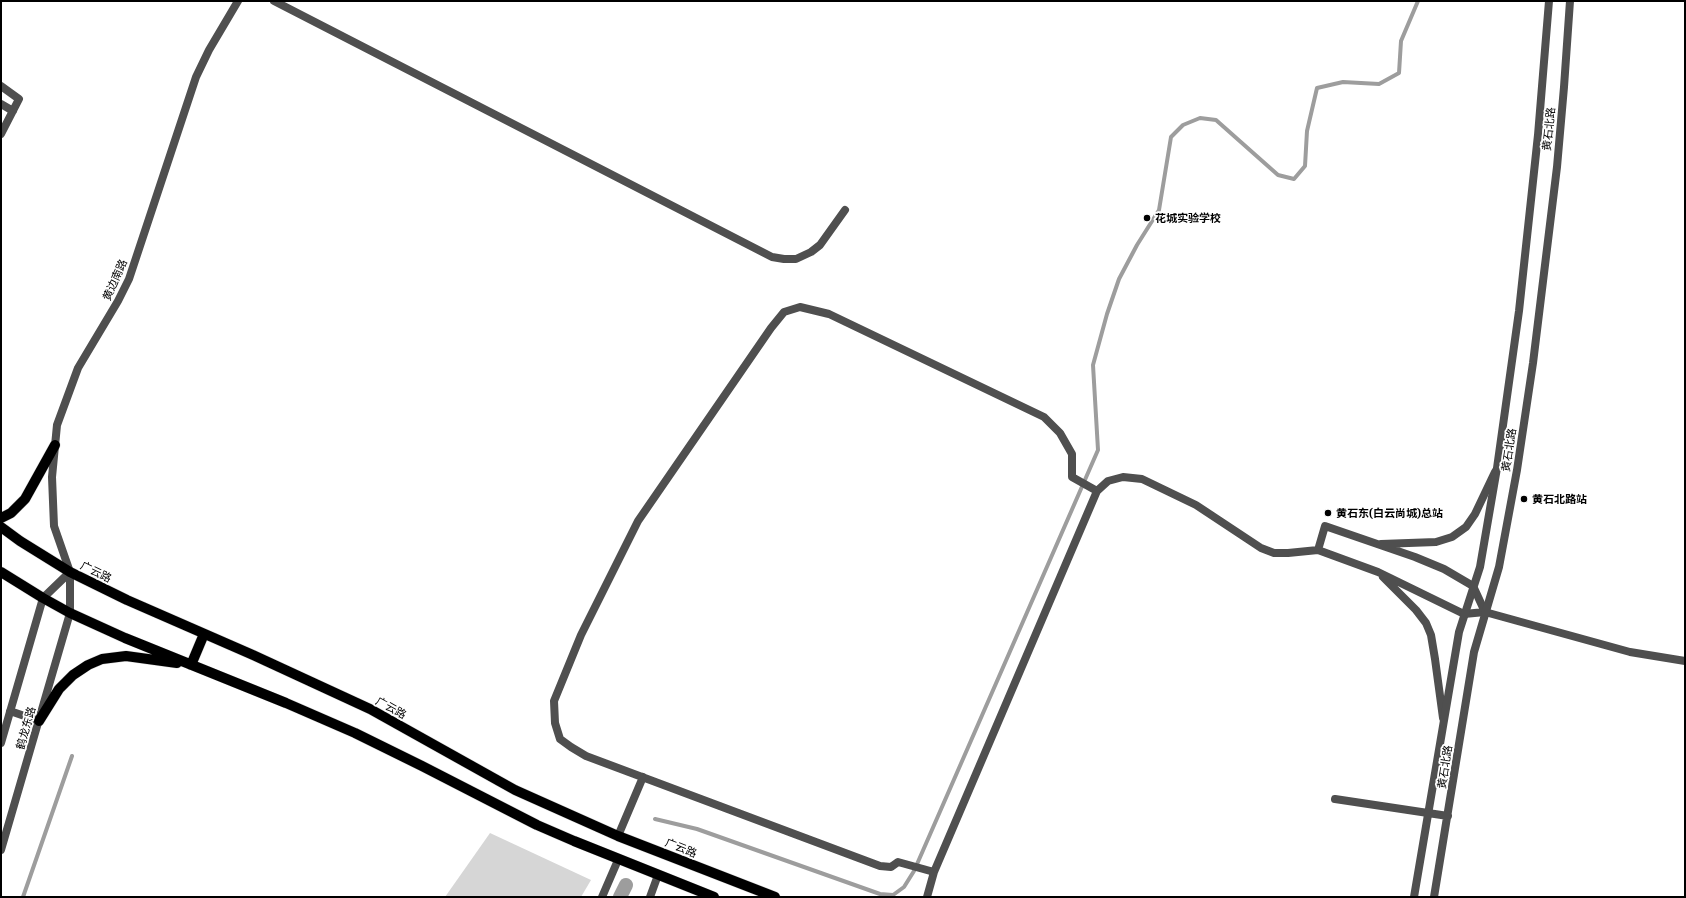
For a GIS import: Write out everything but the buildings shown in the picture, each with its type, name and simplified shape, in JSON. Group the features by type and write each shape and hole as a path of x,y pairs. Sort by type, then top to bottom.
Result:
{"main road":[{"path":"1,518 11,513 25,499 55,445"},
{"name":"广云路","path":"1,527 20,541 70,572 127,600 253,655 358,704 515,790 618,836 775,897"},
{"path":"1,572 70,613 126,638 286,703 348,730 537,825 618,860 714,897"},
{"path":"191,665 204,634"},
{"path":"40,721 59,689 73,675 102,658 126,656 191,665"}],"street":[{"name":"黄边南路","path":"70,572 54,526 52,477 57,425 78,368 114,308 129,279 196,77 209,50 238,1"},
{"path":"274,1 772,257 796,259 810,252 820,245 845,210"},
{"name":"黄石北路","path":"1414,897 1459,632 1480,567 1497,468 1520,311 1538,135 1549,1"},
{"name":"黄石北路","path":"1434,897 1474,652 1500,567 1509,522 1533,363 1557,167 1570,1"},
{"path":"1,86 19,99 1,134"},
{"path":"1,104 12,111"},
{"path":"934,872 898,862 891,867 880,866 586,756 560,739 555,723 554,701 581,635 638,521 771,328 784,312 800,307 828,314 1044,417 1060,433 1072,454 1072,477 1097,490"},
{"path":"1377,544 1436,542 1452,537 1466,527 1475,514 1497,468"},
{"path":"926,897 934,872 1097,490 1108,481 1123,477 1142,479 1196,505 1261,548 1274,553 1318,550 1378,572 1464,614 1485,612 1630,652 1685,661"},
{"path":"1318,550 1325,526 1430,563 1474,586 1485,612"},
{"name":"鹤龙东路","path":"1,743 43,598 70,572"},
{"name":"鹤龙东路","path":"1,850 40,721 70,613 70,572"},
{"path":"1378,572 1426,622 1435,659 1444,721"},
{"path":"10,711 40,721"},
{"path":"618,836 643,777"},
{"path":"1335,799 1448,816"},
{"path":"602,897 618,860"},
{"path":"650,897 658,875"}],"shaded area":[{"path":"490,833 591,880 581,897 445,897"}],"waterway":[{"path":"655,819 697,829 880,894 893,895 904,887 914,871 1098,450 1093,365 1107,314 1119,279 1137,245 1159,210 1171,137 1183,125 1200,118 1216,120 1278,175 1294,179 1305,166 1307,131 1317,88 1343,82 1379,84 1399,73 1401,41 1418,1"},
{"path":"23,897 72,756"},
{"path":"620,897 626,885"}],"place":[{"name":"花城实验学校","path":"1147,218"},
{"name":"黄石北路站","path":"1524,499"},
{"name":"黄石东(白云尚城)总站","path":"1328,513"}]}
